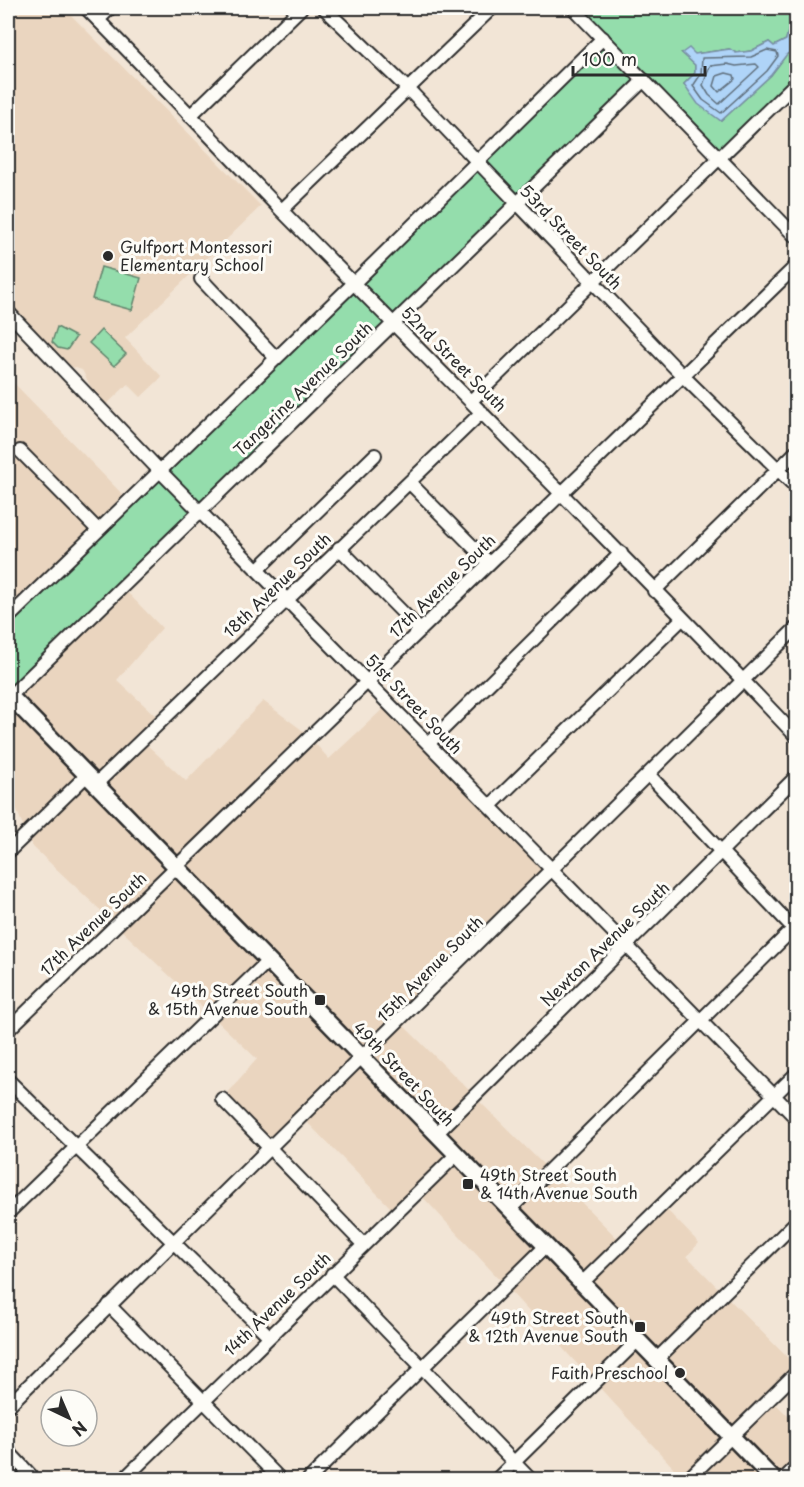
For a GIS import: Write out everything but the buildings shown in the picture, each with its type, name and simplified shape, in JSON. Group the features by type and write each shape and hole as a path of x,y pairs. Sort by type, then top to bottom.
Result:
{"main road":[{"name":"49th Street South","path":"9,695 774,1479"}],"street":[{"name":"52nd Street South","path":"86,8 282,210 562,492 654,591 796,736"},
{"path":"98,20 110,8"},
{"path":"190,116 301,8"},
{"name":"53rd Street South","path":"324,8 408,89 592,283 796,488"},
{"path":"282,210 362,130 492,8"},
{"path":"573,8 796,237"},
{"path":"8,618 603,38"},
{"name":"Tangerine Avenue South","path":"9,695 644,80"},
{"path":"471,401 796,83"},
{"name":"17th Avenue South","path":"8,1030 796,266"},
{"path":"201,279 275,357"},
{"name":"51st Street South","path":"8,312 159,470 369,681 552,871 796,1118"},
{"name":"18th Avenue South","path":"8,852 91,779 410,483 482,412"},
{"path":"20,451 98,530"},
{"path":"654,591 796,452"},
{"path":"258,569 375,455"},
{"path":"410,483 489,563"},
{"path":"339,548 420,630"},
{"path":"429,743 621,553"},
{"path":"490,806 682,619"},
{"name":"15th Avenue South","path":"8,1407 173,1241 552,871 796,628"},
{"path":"510,1209 796,929 649,775"},
{"name":"Newton Avenue South","path":"437,1133 723,852 796,777"},
{"path":"8,1213 268,961"},
{"path":"582,1283 796,1074"},
{"path":"8,1080 269,1336"},
{"path":"222,1099 363,1244"},
{"name":"14th Avenue South","path":"123,1479 457,1154"},
{"path":"657,1359 796,1222"},
{"path":"308,1479 546,1246"},
{"path":"332,1274 531,1479"},
{"path":"109,1305 281,1479"},
{"path":"496,1479 638,1340"},
{"path":"687,1479 796,1372"},
{"path":"8,1451 35,1479"},
{"path":"783,1479 796,1467"}],"shaded area":[{"name":"Gulfport Montessori Elementary School","path":"24,8 64,8 261,206 125,338 162,377 141,397 128,384 106,405 94,393 82,370 66,365 8,306 8,23"},
{"path":"8,377 125,497 97,523 20,444 13,450 91,530 8,611"},
{"path":"126,591 162,628 117,680 157,717 95,777 17,697"},
{"path":"8,700 80,775 24,828 13,801 8,796"},
{"path":"263,701 306,733 175,859 102,784 145,743 186,781"},
{"path":"386,706 545,870 362,1051 183,866 313,741 329,759"},
{"path":"87,782 169,866 112,921 32,846 29,838"},
{"path":"176,873 261,960 208,1012 119,928"},
{"path":"268,968 355,1057 270,1139 225,1095 257,1059 215,1019"},
{"path":"403,1025 471,1092 436,1127 369,1058"},
{"path":"362,1064 450,1154 392,1209 305,1120"},
{"path":"478,1100 546,1167 510,1202 443,1134"},
{"path":"457,1161 540,1245 502,1282 421,1195"},
{"path":"553,1174 619,1240 582,1276 517,1209"},
{"path":"666,1209 699,1243 687,1256 720,1290 656,1352 589,1283"},
{"path":"547,1253 631,1339 591,1379 509,1290"},
{"path":"727,1297 796,1366 732,1429 664,1359"},
{"path":"638,1347 725,1435 682,1477 598,1386"},
{"path":"774,1402 796,1424 796,1460 778,1477 739,1437"},
{"path":"732,1443 768,1480 694,1480"}],"green space":[{"path":"580,8 796,8 786,40 774,46 769,42 751,51 736,53 729,49 695,54 682,53 695,65 695,73 684,84 721,121 771,75 787,54 796,49 796,76 720,150"},
{"path":"603,45 637,80 516,196 483,162"},
{"path":"476,169 509,203 394,316 361,283"},
{"path":"101,267 141,278 132,310 92,299"},
{"path":"355,290 387,322 200,504 166,470"},
{"path":"57,327 76,337 67,350 58,348 52,342"},
{"path":"101,330 126,354 114,366 89,343"},
{"path":"160,477 194,511 15,684 8,684 8,625"}],"water":[{"path":"796,18 796,49 787,54 771,75 721,121 698,104 684,84 695,73 695,65 682,53 689,48 695,54 730,49 736,53 751,51 769,42 774,46 786,40 789,26"}],"place":[{"name":"Gulfport Montessori Elementary School","path":"108,256"},
{"name":"49th Street South & 15th Avenue South","path":"320,1000"},
{"name":"49th Street South & 14th Avenue South","path":"468,1184"},
{"name":"49th Street South & 12th Avenue South","path":"640,1327"},
{"name":"Faith Preschool","path":"680,1373"}]}
